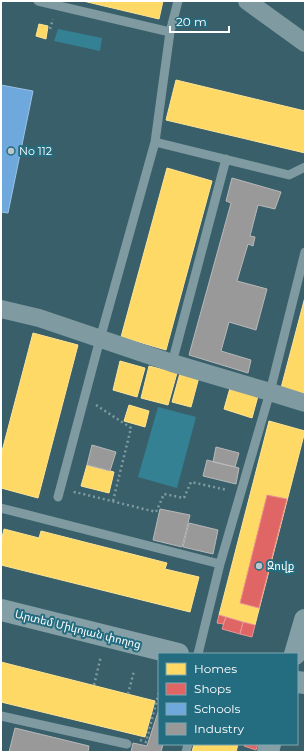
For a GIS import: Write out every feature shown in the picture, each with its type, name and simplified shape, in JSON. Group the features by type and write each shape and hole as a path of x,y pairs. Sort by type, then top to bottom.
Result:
{"main road":[{"name":"Արտեմ Միկոյան փողոց","path":"1,610 174,653"},
{"path":"295,653 305,620"}],"street":[{"path":"247,1 305,43"},
{"path":"1,309 39,318 172,363 305,403"}],"lane":[{"path":"38,1 170,32"},
{"path":"58,497 84,397 155,142 170,32 178,1"},
{"path":"155,142 289,175 305,167"},
{"path":"172,363 226,159"},
{"path":"198,653 220,564 270,392 305,252"},
{"path":"1,508 220,564"},
{"path":"1,716 127,744"}],"path":[{"path":"50,29 52,21"},
{"path":"84,397 131,428 113,502"},
{"path":"58,497 75,492 156,512 164,494 184,498 191,482 240,493"},
{"path":"94,685 101,656"},
{"path":"128,694 134,671"},
{"path":"146,742 158,696"}],"shaded area":[{"path":"58,29 102,38 100,51 54,41"},
{"path":"158,407 196,417 177,488 138,477"}],"building: Homes":[{"path":"83,1 163,1 159,19"},
{"path":"39,24 48,26 46,39 36,36"},
{"path":"176,80 305,111 305,153 166,120"},
{"path":"167,168 212,181 166,350 121,337"},
{"path":"305,297 305,394 281,388"},
{"path":"33,333 78,345 38,498 1,488 1,455"},
{"path":"120,361 145,368 137,397 113,390"},
{"path":"149,366 177,373 168,405 141,398"},
{"path":"180,373 199,377 191,407 172,402"},
{"path":"230,388 258,396 252,418 224,409"},
{"path":"129,405 149,411 145,427 124,421"},
{"path":"269,421 305,431 255,625 219,615"},
{"path":"87,465 114,472 109,493 81,486"},
{"path":"4,529 39,538 41,531 167,563 165,569 199,577 190,612 1,565 1,542"},
{"path":"1,662 155,701 145,737 1,702"},
{"path":"194,745 238,745 236,752 192,752"}],"building: Shops":[{"name":"Զովք","path":"267,495 287,499 259,608 240,603"},
{"path":"219,615 226,617 223,624 217,623"},
{"path":"226,617 243,622 240,634 222,629"},
{"path":"243,622 255,625 252,637 240,634"},
{"path":"244,745 258,745 256,750"}],"building: Schools":[{"name":"No 112","path":"1,85 33,91 8,213 1,212"}],"building: Industry":[{"path":"232,178 281,192 275,209 258,205 250,236 255,237 253,246 248,244 237,281 267,289 256,330 229,322 221,351 251,360 248,373 189,355 231,203 226,201"},
{"path":"92,445 116,452 110,471 87,465"},
{"path":"216,447 239,453 235,467 213,462"},
{"path":"207,460 239,468 236,484 203,476"},
{"path":"160,509 190,515 182,547 153,540"},
{"path":"189,523 218,530 213,554 183,547"},
{"path":"158,712 158,745 163,745 161,752 131,752 133,743 147,746"},
{"path":"15,728 89,746 88,752 9,752"}],"place":[{"name":"No 112","path":"11,151"},
{"name":"Զովք","path":"259,566"}]}
